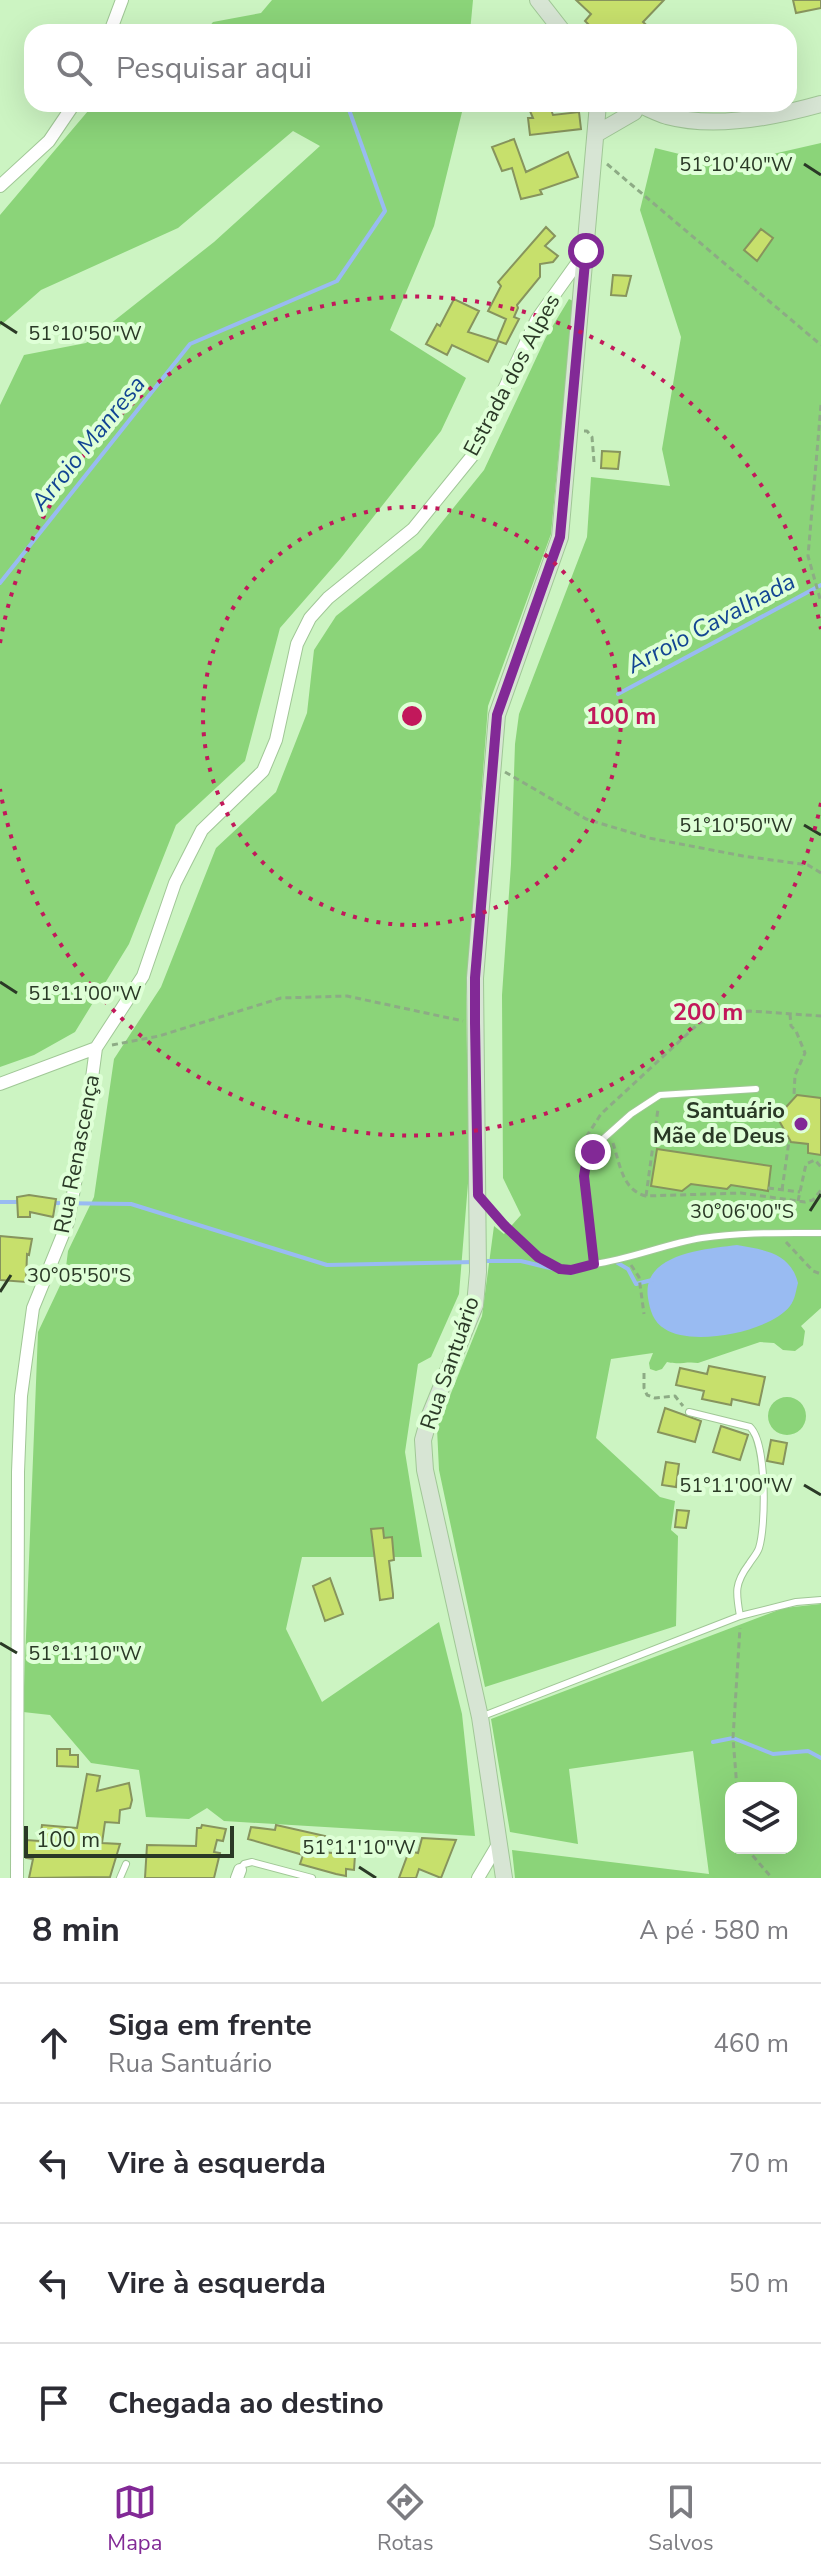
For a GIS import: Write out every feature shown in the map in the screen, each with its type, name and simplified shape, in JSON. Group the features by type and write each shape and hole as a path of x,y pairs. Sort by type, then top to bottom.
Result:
{"street":[{"path":"113,24 122,0"},
{"path":"538,0 557,24"},
{"path":"797,109 821,104"},
{"path":"0,186 49,141 69,112"},
{"name":"Rua Santuário","path":"504,1878 480,1717 425,1470 423,1440 430,1415 475,1305 478,1195 475,978 497,715 560,537 597,112"},
{"path":"596,134 634,112"},
{"path":"658,112 715,121 781,112"},
{"name":"Estrada dos Alpes","path":"96,1048 143,976 175,883 202,830 263,771 276,740 297,644 310,618 328,598 413,529 473,455 537,319 586,251"},
{"path":"0,1084 96,1048"},
{"name":"Rua Renascença","path":"17,1878 21,1396 33,1308 68,1222 96,1048"},
{"path":"478,1878 500,1841"}],"lane":[{"path":"594,1264 584,1176 586,1164 603,1139 631,1114 660,1095 756,1089"},
{"path":"478,1195 538,1257 560,1269 571,1270 624,1260 657,1248 704,1238 821,1233"},
{"path":"689,1412 750,1427 761,1457 765,1514 758,1551 741,1574 735,1591 740,1616"},
{"path":"480,1717 740,1616 796,1602 821,1600"},
{"path":"238,1874 244,1864 252,1862 312,1878"},
{"path":"120,1878 126,1864"}],"path":[{"path":"595,153 821,345"},
{"path":"821,405 808,556 821,602"},
{"path":"570,431 587,431 592,437 594,462"},
{"path":"494,765 547,799 586,819 649,838 808,865 821,873"},
{"path":"96,1048 159,1036 281,998 347,996 475,1023"},
{"path":"586,1164 579,1155 581,1145 601,1114 697,1025 719,1013 750,1011 821,1016"},
{"path":"790,1014 791,1026 805,1053 795,1075 794,1095"},
{"path":"646,1196 660,1095"},
{"path":"610,1133 627,1185 637,1194 741,1193 798,1201 813,1200 821,1190"},
{"path":"782,1190 789,1141"},
{"path":"798,1201 806,1164 815,1160 821,1167"},
{"path":"768,1188 800,1192"},
{"path":"778,1233 813,1271 821,1274"},
{"path":"624,1260 639,1277 644,1314"},
{"path":"644,1373 647,1395 655,1398 675,1396 689,1412"},
{"path":"737,1782 733,1738 740,1616"},
{"path":"751,1854 772,1878"}],"green space":[{"path":"272,0 473,0 471,24 211,24 261,13"},
{"path":"87,112 462,112 434,226 390,330 466,378 441,431 341,558 280,628 245,761 176,825 129,944 75,1032 34,1055 0,1067 0,405 24,355 86,343 214,242 320,146 293,131 178,228 41,290 0,326 0,215"},
{"path":"821,143 821,1308 801,1326 805,1331 803,1345 795,1351 783,1350 774,1343 760,1342 698,1363 667,1362 656,1371 650,1369 649,1363 653,1353 611,1359 596,1438 660,1497 675,1501 671,1530 678,1536 676,1626 485,1687 439,1470 437,1428 482,1316 494,1226 504,1234 521,1215 503,1178 502,995 519,714 587,537 591,477 670,486 662,449 681,337 640,210 655,148 724,165"},
{"path":"569,299 573,301 551,534 488,706 466,996 469,1171 459,1294 431,1357 418,1364 405,1452 422,1557 302,1557 286,1629 322,1702 439,1622 462,1714 475,1836 224,1821 207,1808 189,1819 146,1817 139,1770 91,1763 50,1715 23,1712 38,1332 65,1275 68,1251 94,1197 114,1059 161,987 216,848 276,792 307,713 314,650 336,616 421,548 484,470 546,337"},
{"path":"787,1397 800,1403 806,1416 800,1429 787,1435 774,1429 768,1416 774,1403"},
{"path":"821,1604 821,1878 515,1878 512,1850 709,1874 693,1751 569,1769 578,1844 510,1832 491,1719 784,1608"}],"water":[{"path":"737,1245 775,1254 789,1265 798,1283 790,1306 766,1323 730,1334 693,1337 677,1334 658,1323 648,1298 649,1283 655,1271 679,1256"}],"building":[{"path":"576,0 664,0 643,22 645,24 588,24 585,21 591,14"},
{"path":"793,0 821,0 821,8 796,13"},
{"path":"530,112 552,112 553,115 579,112 581,129 530,135 528,118 533,118"},
{"path":"514,139 526,172 568,152 578,177 540,190 542,194 521,199 512,168 502,171 492,147"},
{"path":"546,227 555,236 545,246 558,256 553,262 540,264 540,277 517,305 514,317 519,319 506,344 498,341 488,362 452,345 447,355 426,344 454,299 479,311 468,332 497,341 506,319 488,311 501,286 498,282"},
{"path":"761,229 773,238 757,261 744,250"},
{"path":"613,275 631,276 626,296 611,295"},
{"path":"602,451 620,452 618,469 601,468"},
{"name":"Santuário Mãe de Deus","path":"797,1095 821,1098 821,1155 808,1153 808,1144 791,1142 777,1117"},
{"path":"657,1149 771,1166 768,1191 731,1185 727,1189 691,1184 682,1191 651,1186"},
{"path":"29,1195 56,1199 53,1217 30,1212 30,1217 18,1217 17,1197"},
{"path":"0,1236 32,1239 27,1254 26,1282 0,1280"},
{"path":"709,1366 765,1377 759,1405 732,1399 731,1405 702,1399 704,1391 676,1385 680,1368 707,1374"},
{"path":"665,1408 701,1421 695,1442 658,1432"},
{"path":"721,1426 748,1435 740,1460 713,1452"},
{"path":"771,1440 787,1443 783,1464 767,1461"},
{"path":"666,1462 679,1464 676,1487 662,1485"},
{"path":"677,1510 689,1511 686,1528 675,1527"},
{"path":"383,1528 384,1538 392,1537 394,1560 389,1561 393,1598 380,1600 371,1529"},
{"path":"330,1578 343,1614 325,1621 313,1586"},
{"path":"57,1749 70,1749 70,1755 78,1755 78,1767 57,1766"},
{"path":"87,1774 100,1776 97,1791 129,1783 130,1808 120,1810 119,1823 105,1822 102,1843 120,1844 110,1877 29,1878 33,1859 26,1858 26,1840 40,1841 42,1825 77,1828"},
{"path":"202,1825 226,1829 223,1841 217,1840 214,1852 220,1853 214,1878 145,1878 147,1845 196,1846 197,1828"},
{"path":"276,1825 325,1836 322,1852 355,1855 354,1870 346,1869 346,1876 300,1864 303,1855 248,1839 251,1827 275,1830"},
{"path":"422,1838 456,1840 441,1878 419,1869 416,1878 399,1878 409,1851 418,1853"}],"waterway":[{"name":"Arroio Manresa","path":"0,583 190,344 337,281 385,211 350,112"},
{"name":"Arroio Cavalhada","path":"618,694 821,585"},
{"path":"0,1202 20,1202"},
{"path":"52,1203 131,1204 327,1265 474,1262"},
{"path":"483,1261 521,1261 570,1273 577,1271"},
{"path":"616,1262 628,1269 636,1284 652,1280"},
{"path":"713,1742 733,1738 773,1754 808,1751 821,1758"}],"place":[{"name":"Santuário Mãe de Deus","path":"801,1124"}],"route":[{"path":"586,251 560,537 497,715 475,978 478,1195 538,1257 560,1269 571,1270 594,1264 584,1176 593,1152"}]}
